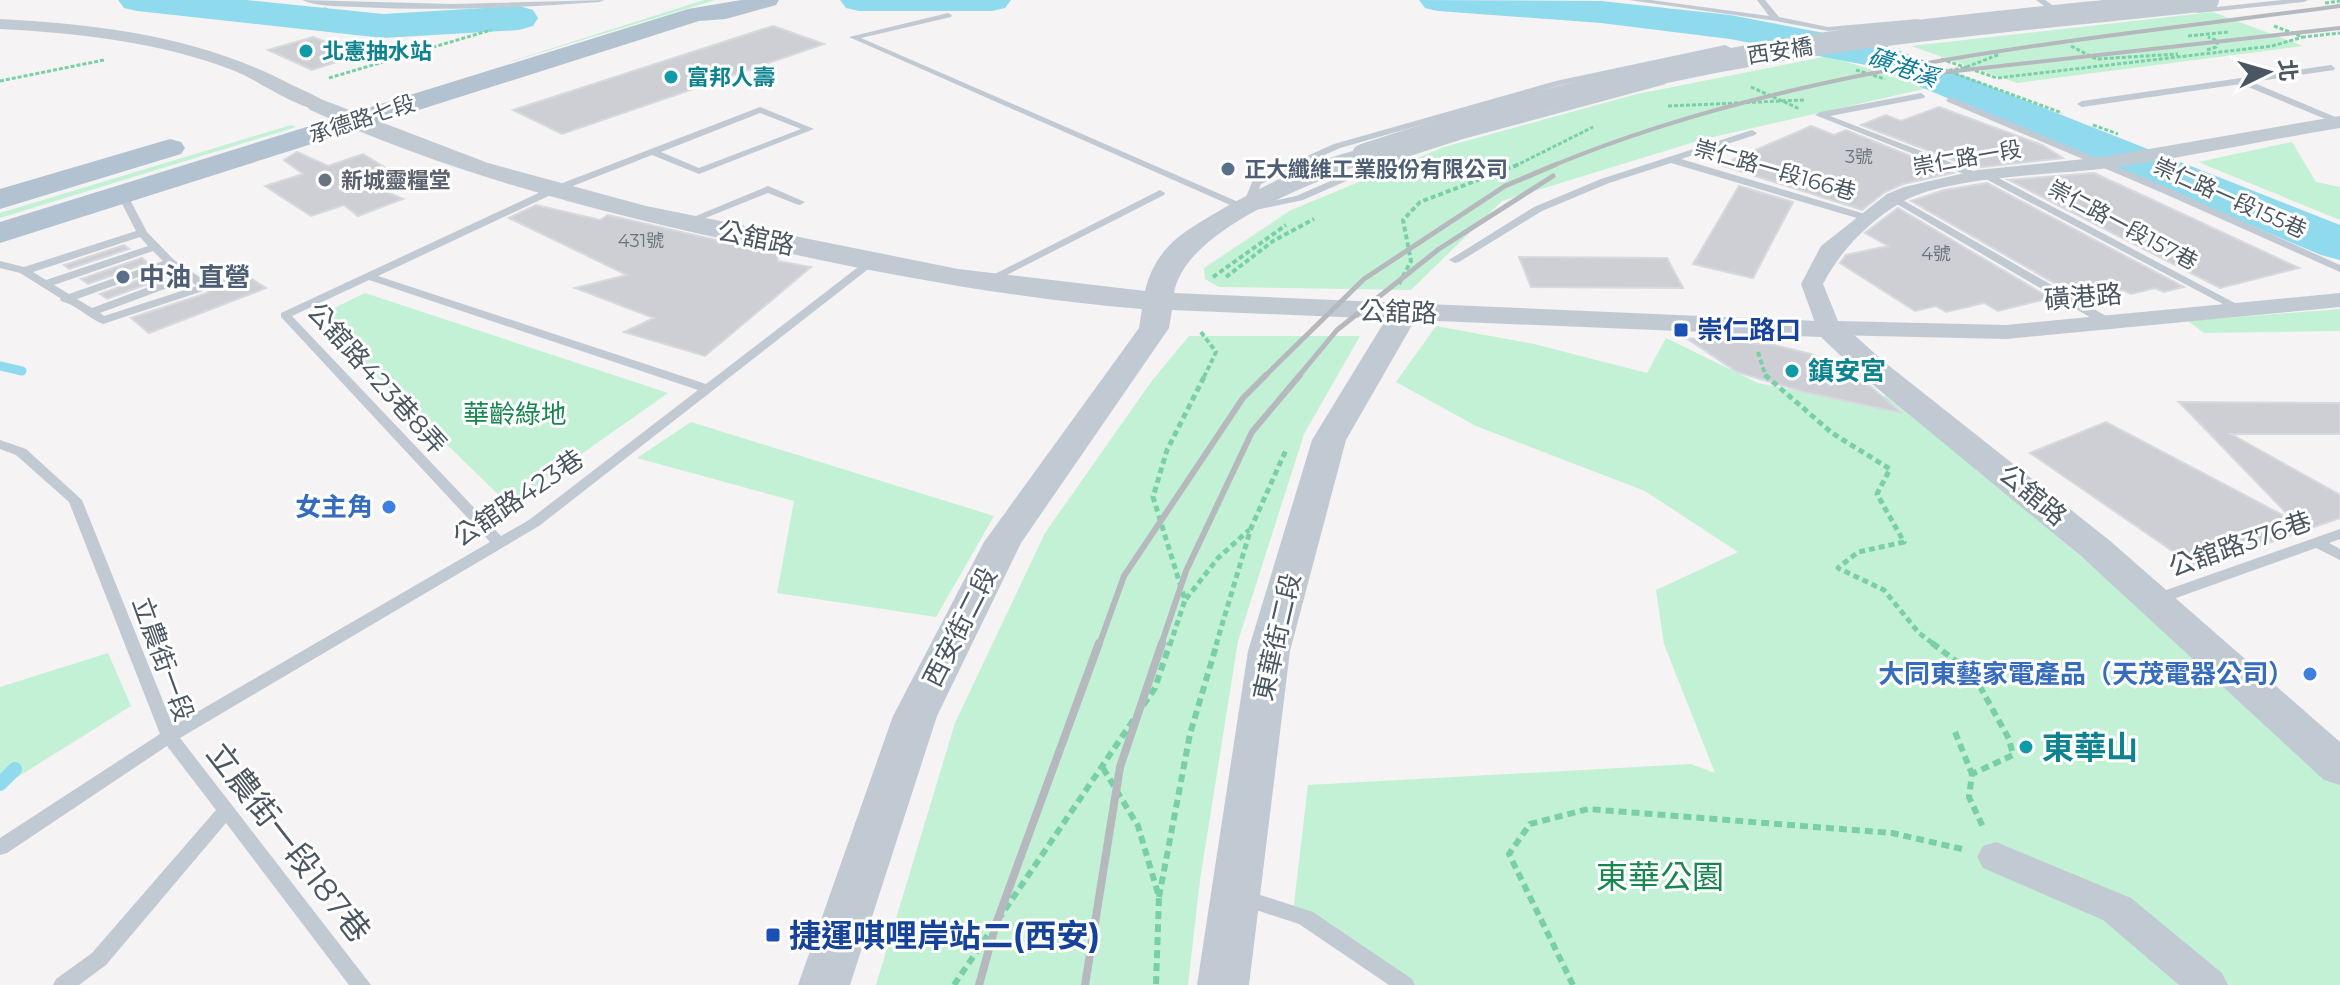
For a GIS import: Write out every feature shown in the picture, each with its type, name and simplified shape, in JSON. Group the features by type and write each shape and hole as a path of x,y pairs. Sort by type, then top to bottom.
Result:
{"main road":[{"name":"承德路七段","path":"284,113 318,105 594,11 663,0"},
{"name":"承德路七段","path":"0,233 697,14 767,0"},
{"path":"0,199 194,140"}],"street":[{"name":"西安橋","path":"1246,209 1303,179 1363,155 1499,111 1652,74 1781,49 2208,0"},
{"path":"0,24 92,32 184,48 244,68 318,105"},
{"name":"公舘路","path":"318,105 354,122 551,191 683,223 981,284 1054,294 1160,301 1829,328 1856,356 1947,423 2157,599 2340,768"},
{"path":"2163,153 2340,122"},
{"name":"崇仁路一段","path":"1829,328 1812,284 1829,251 1894,198 1981,176 2112,162 2163,153"},
{"name":"西安街二段","path":"824,985 915,716 1003,542 1154,328 1161,286 1169,264 1187,244 1246,209"},
{"name":"磺港路","path":"1829,328 1978,332 2109,323 2340,300"},
{"name":"東華街二段","path":"1223,985 1269,651 1329,440 1405,312"},
{"path":"1996,857 2117,909 2208,985"}],"lane":[{"path":"306,0 364,6 594,11"},
{"path":"1633,0 1828,29 2142,0"},
{"path":"1761,0 1776,19"},
{"path":"2040,0 2054,9"},
{"path":"1895,23 1925,39 2304,0"},
{"path":"948,15 853,37 1246,209 1299,198 1382,162 1460,137 1591,101 1760,64 1725,47 1566,81 1429,119 1337,146 1257,182 1246,209"},
{"path":"2082,104 2331,68"},
{"path":"2242,81 2340,122"},
{"path":"1820,115 1921,96"},
{"name":"崇仁路一段155巷","path":"1951,100 2112,162 2340,269"},
{"name":"公舘路423巷8弄","path":"499,543 285,315 551,191 651,151 760,110 809,129 699,171 651,151"},
{"name":"崇仁路一段157巷","path":"1820,115 1981,176 2242,310"},
{"path":"1455,260 1538,209 1668,159 1752,133"},
{"name":"崇仁路一段166巷","path":"1668,159 1871,219"},
{"path":"683,223 768,189 800,202"},
{"path":"981,284 1160,193"},
{"path":"0,264 24,271 89,313 191,275 170,262 142,233 122,194"},
{"path":"1894,198 2109,323"},
{"path":"24,271 142,233"},
{"path":"44,284 155,247"},
{"path":"65,299 170,262"},
{"name":"公舘路423巷","path":"169,736 534,523 870,263"},
{"path":"367,276 708,389"},
{"name":"立農街一段","path":"0,444 21,452 75,500 169,736 0,848"},
{"name":"公舘路376巷","path":"2157,599 2340,534"},
{"path":"2317,542 2340,555"},
{"name":"立農街一段187巷","path":"169,736 361,985"},
{"path":"63,985 99,959 226,810"},
{"path":"1235,895 1306,918 1405,985"}],"path":[{"path":"2270,24 2303,37"},
{"path":"329,78 499,27"},
{"path":"1913,76 1964,68 1997,78 2272,46 2303,37 2340,33"},
{"path":"2071,46 2096,59 2196,55 2216,47 2218,41 2204,36"},
{"path":"0,81 106,60"},
{"path":"1852,69 1889,80"},
{"path":"1945,71 2071,116"},
{"path":"1986,85 1997,78"},
{"path":"1745,84 1820,115"},
{"path":"2083,121 2163,153"},
{"path":"1224,281 1273,241 1324,214"},
{"path":"1215,284 1214,275 1289,223"},
{"path":"1755,324 1754,342 1766,378 1832,433 1890,469 1877,494 1904,542 1858,552 1838,568 1884,590 1919,633 1973,674 2009,739 2013,755 1972,774"},
{"path":"1185,600 1153,497 1167,450 1216,352 1199,332 1215,332"},
{"path":"1156,985 1159,897 1190,734 1251,528 1289,443"},
{"path":"954,985 1155,688 1185,600 1218,558 1251,528"},
{"path":"1955,732 1972,774 1969,797 1996,857"},
{"path":"1103,768 1138,826 1159,897"},
{"path":"1573,985 1509,854 1530,824 1588,809 1892,833 1996,857"}],"green space":[{"path":"704,0 715,0 506,63"},
{"path":"2213,12 2303,46 2017,83 1911,46"},
{"path":"1829,56 1928,88 1704,139 1502,201 1411,290 1219,287 1205,279 1204,268 1291,210 1444,147 1637,94"},
{"path":"291,125 296,127 0,218 0,213"},
{"path":"2292,142 2316,182 2340,187 2340,220 2198,162"},
{"name":"華齡綠地","path":"365,293 668,393 509,505 316,317"},
{"path":"2340,309 2340,331 2204,333 2188,321"},
{"name":"東華公園","path":"1436,326 1534,344 1647,373 1666,338 1758,383 1870,406 1889,393 2340,778 2340,985 1413,985 1293,912 1308,785 1691,764 1715,773 1664,644 1656,590 1738,552 1645,491 1476,426 1396,382"},
{"path":"1189,336 1360,336 1304,434 1238,641 1200,880 1188,985 876,985 955,723 1045,533 1151,382"},
{"path":"691,422 994,516 936,617 777,593 794,501 637,458"},
{"path":"108,653 131,706 0,788 0,687"}],"building":[{"name":"富邦人壽","path":"773,26 824,44 562,134 513,110"},
{"name":"北憲抽水站","path":"313,37 358,55 312,70 268,50"},
{"path":"1939,107 2042,145 2063,158 1974,168 1861,125 1886,115 1901,121"},
{"path":"1811,126 1834,135 1846,130 1953,173 1903,184 1885,192 1862,210 1721,165"},
{"path":"297,152 328,166 363,154 407,181 380,189 403,199 358,216 344,205 311,216 265,186 303,174 284,160"},
{"path":"2094,173 2299,268 2220,288 2009,180"},
{"path":"1987,183 2184,287 2164,292 2155,288 2131,294 2123,290 2084,300 1911,201 1944,190"},
{"path":"1739,186 1793,202 1753,278 1693,264"},
{"path":"536,205 600,220 608,215 777,254 778,261 811,267 705,356 624,332 654,318 575,288 627,275 509,218"},
{"path":"1898,208 2050,298 1998,311 1984,303 1946,312 1936,306 1915,311 1840,263 1846,255 1888,246 1865,233"},
{"path":"124,245 129,249 69,269 64,265"},
{"path":"1519,257 1667,258 1683,288 1531,287"},
{"path":"142,258 148,263 88,284 81,279"},
{"path":"233,267 266,288 149,333 131,318 207,293 212,284 208,279"},
{"path":"161,272 167,277 107,299 100,294"},
{"name":"鎮安宮","path":"1686,338 1774,345 1811,354 1857,375 1902,413 1804,392 1737,372"},
{"path":"2179,402 2340,403 2340,434 2231,434 2340,495 2340,518 2197,568 2030,453 2106,422 2294,521"}],"waterway":[{"name":"磺港溪","path":"137,0 383,26 519,18"},
{"name":"磺港溪","path":"859,0 992,0"},
{"name":"磺港溪","path":"1438,0 1601,12 1730,27 1882,56 2340,244"},
{"path":"319,20 325,11"},
{"path":"0,366 22,371"},
{"path":"0,784 15,769"}],"railway":[{"path":"1554,165 1645,131 1742,103 1840,80 2040,45 2340,6"},
{"path":"1938,73 2340,28"},
{"path":"1264,377 1364,279 1505,186 1554,165"},
{"path":"1298,377 1337,330 1439,249 1553,176"},
{"path":"1161,645 1186,571 1252,432 1300,375"},
{"path":"1099,645 1124,576 1243,398 1264,377"},
{"path":"979,985 996,924 1099,643"},
{"path":"1085,985 1120,767 1162,643"}],"place":[{"name":"北憲抽水站","path":"306,51"},
{"name":"富邦人壽","path":"671,77"},
{"name":"正大纖維工業股份有限公司","path":"1228,169"},
{"name":"新城靈糧堂","path":"325,180"},
{"name":"中油 直營","path":"123,277"},
{"name":"崇仁路口","path":"1681,330"},
{"name":"鎮安宮","path":"1792,371"},
{"name":"女主角","path":"389,507"},
{"name":"大同東藝家電產品（天茂電器公司）","path":"2310,674"},
{"name":"東華山","path":"2026,747"},
{"name":"捷運唭哩岸站二(西安)","path":"773,935"}]}
